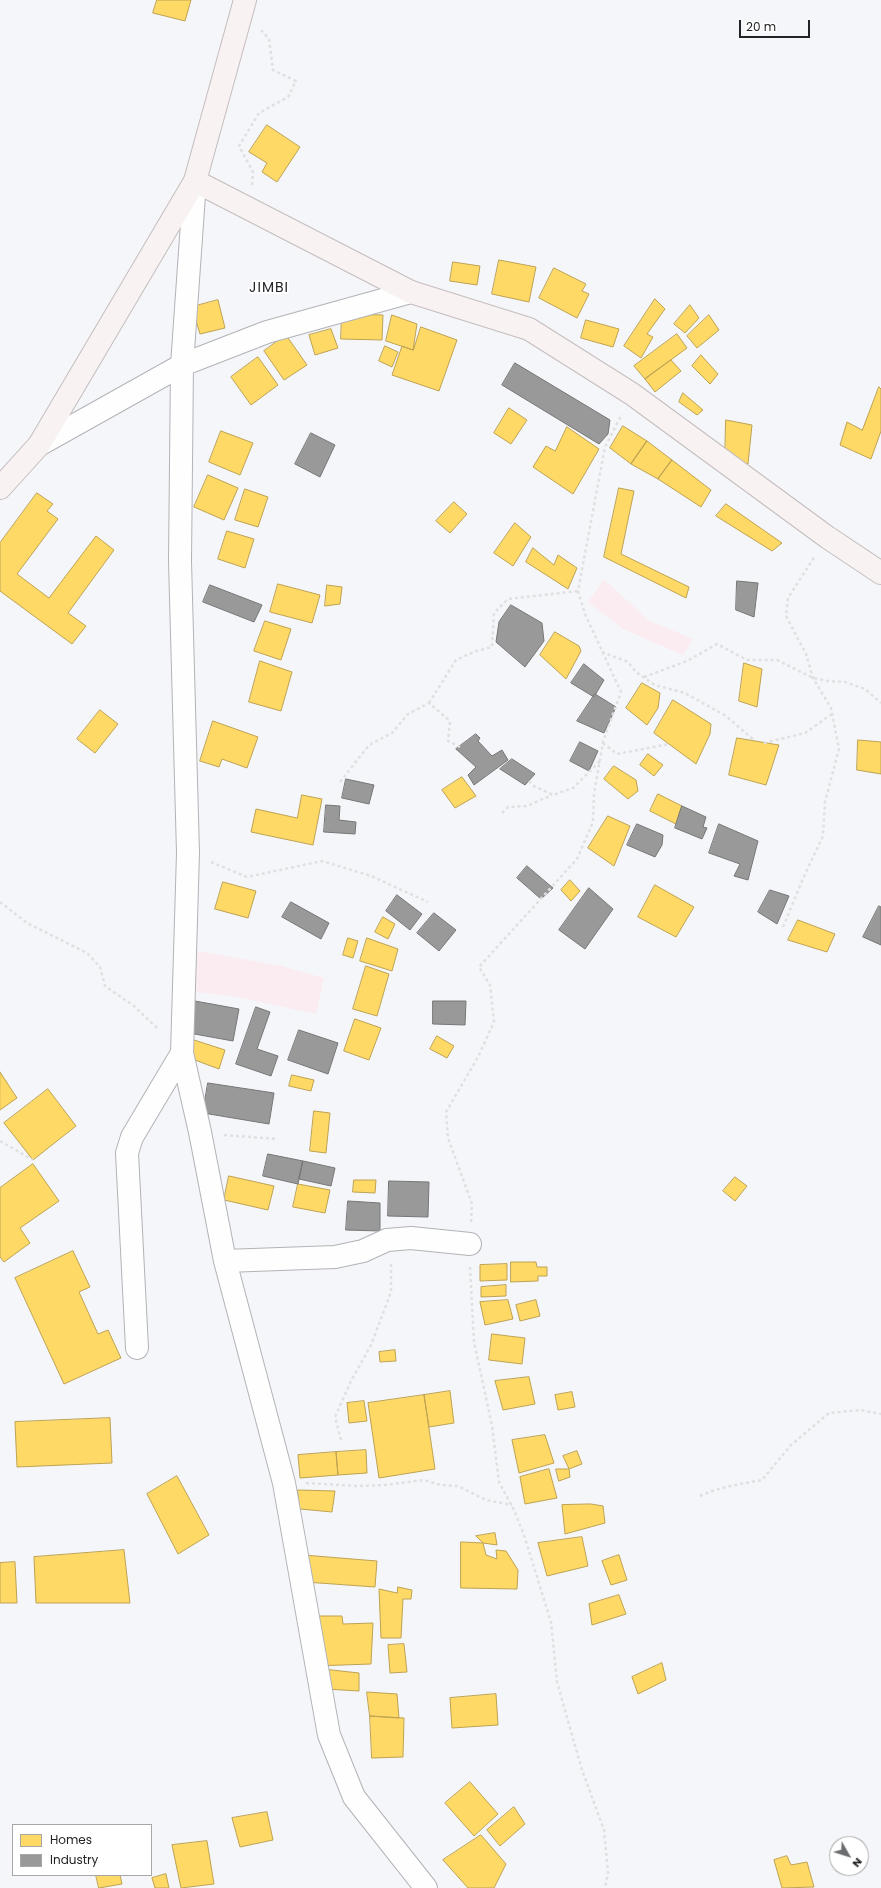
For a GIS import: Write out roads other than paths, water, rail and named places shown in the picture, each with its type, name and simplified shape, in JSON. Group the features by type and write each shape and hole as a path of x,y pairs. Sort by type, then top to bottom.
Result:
{"main road":[{"path":"0,488 39,445 195,181 243,8"},
{"path":"195,181 259,212 411,292 529,329 632,394 827,537 881,573"}],"street":[{"path":"195,181 182,365 180,561 188,853 182,1053 200,1132 225,1261 284,1483 329,1735 354,1797 426,1888"},
{"path":"39,445 182,365 267,332 411,292"},
{"path":"137,1348 128,1153 132,1137 182,1053"},
{"path":"225,1261 335,1257 363,1251 387,1240 411,1238 470,1244"}],"district":[{"name":"JIMBI","path":"269,288"}]}
